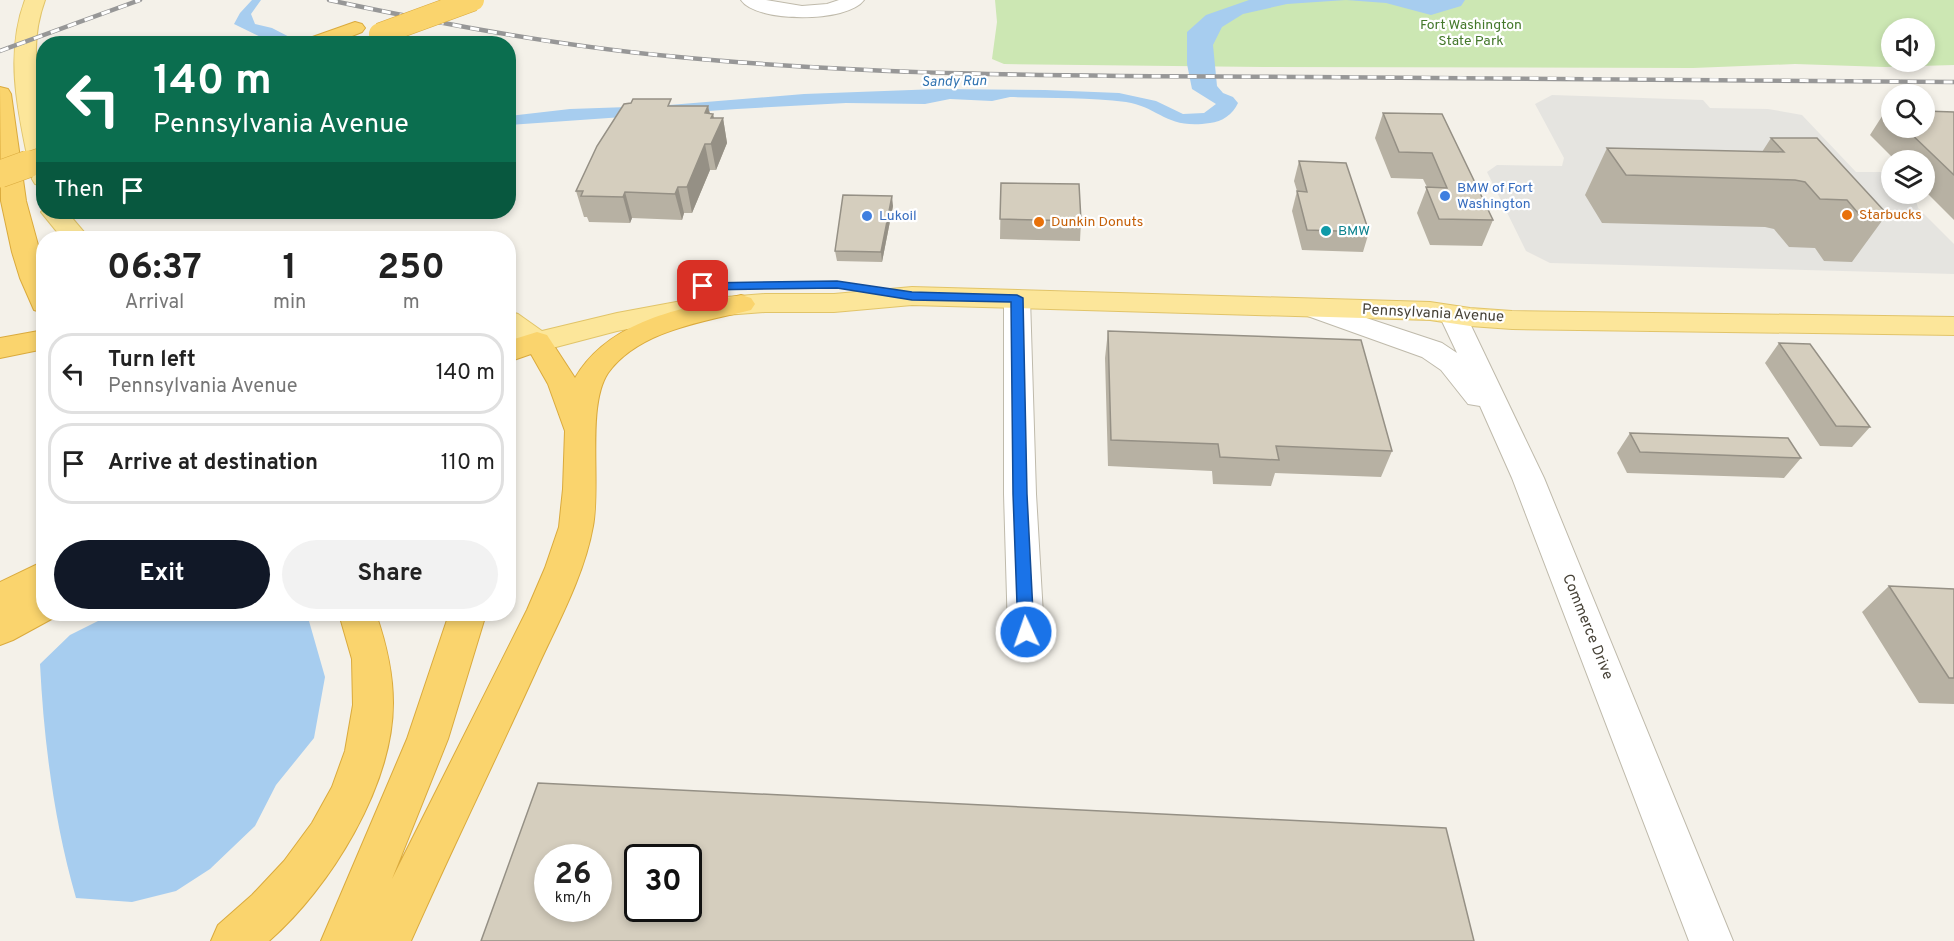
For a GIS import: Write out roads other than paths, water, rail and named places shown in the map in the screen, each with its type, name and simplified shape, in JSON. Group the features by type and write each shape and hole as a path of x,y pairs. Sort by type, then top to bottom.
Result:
{"highway":[{"path":"355,36 436,0"},
{"path":"355,36 380,34 473,0"},
{"path":"0,94 16,220 26,258 36,284"},
{"path":"0,154 36,142"},
{"path":"0,174 36,161"},
{"path":"387,941 514,675 557,579 576,526 582,410 587,385 596,368 613,353 658,326 741,304"},
{"path":"516,334 548,354 575,412 581,435"},
{"path":"0,348 36,341"},
{"path":"0,599 36,579"},
{"path":"0,629 36,609"},
{"path":"234,941 268,913 302,876 338,819 352,788 372,725 375,694 373,663 366,631 361,621"},
{"path":"344,941 418,763 452,669 465,621"}],"main road":[{"path":"35,0 26,26 22,57 36,135"},
{"path":"60,219 70,231"},
{"name":"Pennsylvania Avenue","path":"516,334 615,299 703,286 837,284 912,296"},
{"name":"Pennsylvania Avenue","path":"516,334 741,304 834,303 912,296 1430,311 1454,317 1701,324 1814,322 1954,326"}],"street":[{"path":"750,0 767,8 802,12 826,9 855,0"},
{"path":"1017,298 1020,494 1026,632"},
{"path":"1312,308 1416,343 1432,350 1451,363 1472,387 1528,478"},
{"name":"Commerce Drive","path":"1454,317 1528,478 1711,941"}],"water":[{"path":"252,0 261,0 251,14 255,24 272,28 287,36 259,36 234,24"},
{"path":"1249,0 1346,0 1287,4 1243,14 1222,27 1213,45 1217,86 1238,103 1230,114 1214,122 1195,124 1173,121 1147,108 1126,102 1083,98 1010,97 992,101 950,99 925,104 846,103 737,109 516,125 516,115 570,109 657,106 804,94 938,89 1119,93 1156,101 1183,114 1204,113 1216,104 1192,89 1187,64 1187,32 1206,15"},
{"path":"1346,0 1465,0 1461,6 1431,15 1386,3"},
{"path":"98,621 309,621 325,677 314,738 276,785 255,826 210,869 176,891 132,902 76,898 56,811 47,752 40,664 70,635"}],"railway":[{"path":"41,36 140,0"},
{"path":"329,0 455,25 583,46 668,56 827,68 1067,75 1954,82"},
{"path":"0,51 36,38"}],"place":[{"name":"BMW of Fort Washington","path":"1445,196"},
{"name":"Starbucks","path":"1847,215"},
{"name":"Lukoil","path":"867,216"},
{"name":"Dunkin Donuts","path":"1039,222"},
{"name":"BMW","path":"1326,231"}],"park label":[{"name":"Fort Washington State Park","path":"1471,34"}],"water label":[{"name":"Sandy Run","path":"954,82"}]}
